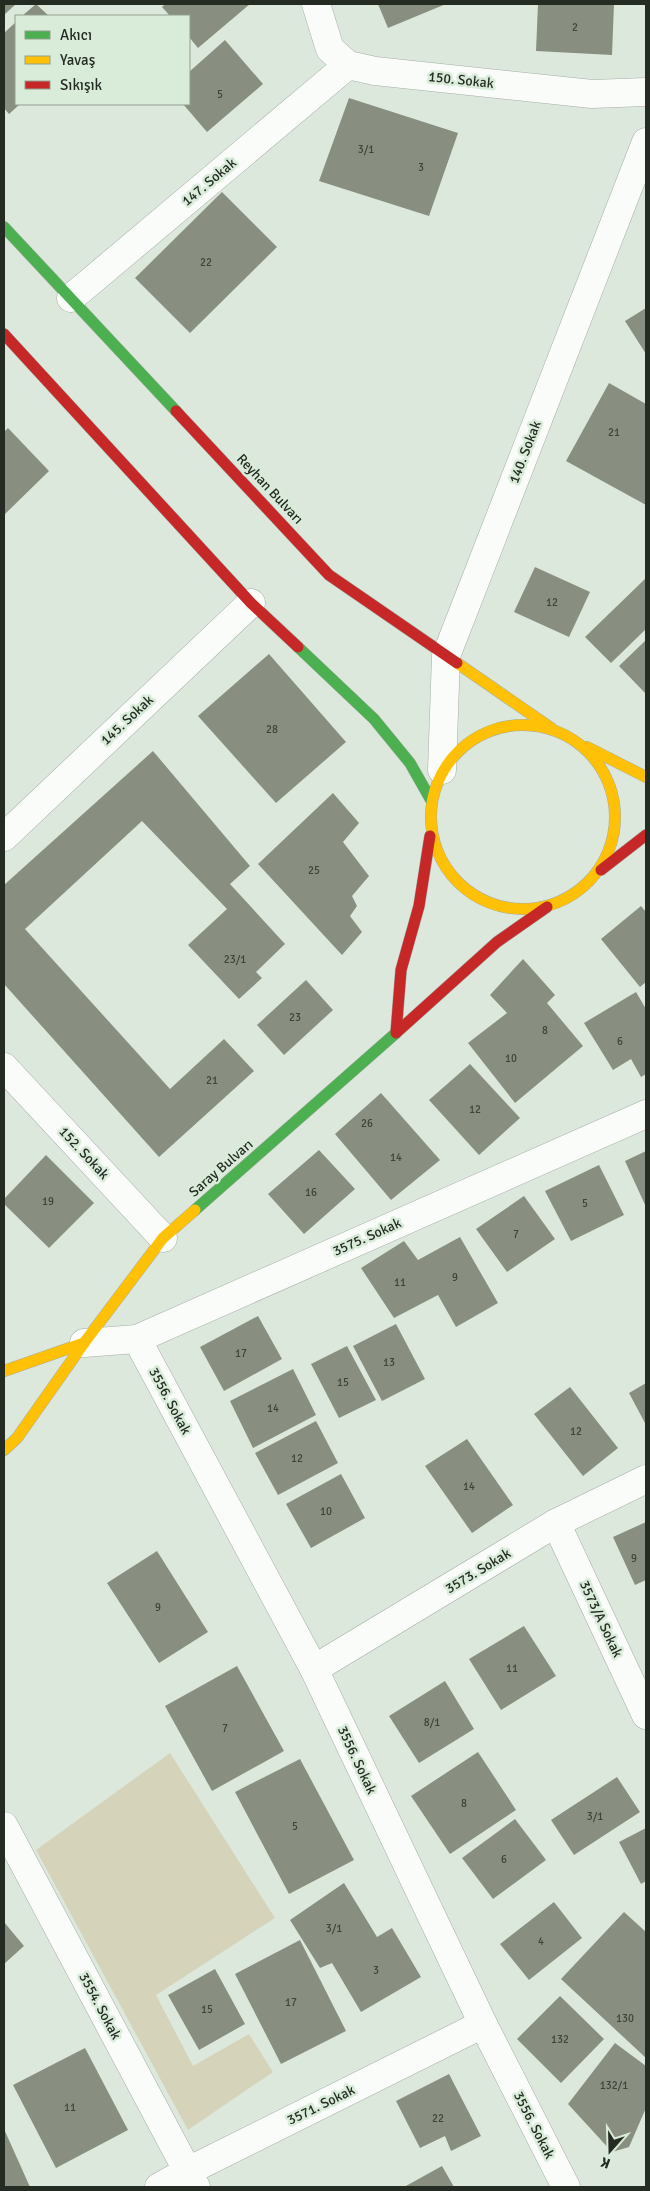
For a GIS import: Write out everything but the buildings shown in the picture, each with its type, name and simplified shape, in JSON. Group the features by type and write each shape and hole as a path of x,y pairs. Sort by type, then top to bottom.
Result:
{"main road":[{"name":"Reyhan Bulvarı","path":"4,227 330,575 552,728"},
{"path":"4,334 251,604 374,719 410,763 430,800"},
{"path":"396,1033 401,970 419,906 431,832 430,800 442,770 463,745 490,730 522,724 552,728 646,777"},
{"path":"578,742 599,763 612,790 616,819 610,848 596,874"},
{"path":"431,832 441,862 461,887 489,904 518,910 548,907 574,894 596,874 646,835"},
{"name":"Saray Bulvarı","path":"4,1450 18,1438 84,1343 163,1238 497,942 548,907"},
{"path":"4,1371 84,1343"}],"street":[{"path":"315,8 330,49 348,65"},
{"name":"150. Sokak","path":"348,65 376,71 592,94 646,92"},
{"name":"147. Sokak","path":"71,298 348,65"},
{"name":"140. Sokak","path":"442,770 446,656 646,142"},
{"name":"145. Sokak","path":"4,837 251,604"},
{"name":"152. Sokak","path":"4,1067 163,1238"},
{"name":"3575. Sokak","path":"84,1343 137,1339 646,1114"},
{"name":"3556. Sokak","path":"137,1339 314,1669 483,2024 566,2187"},
{"name":"3573. Sokak","path":"314,1669 556,1524 646,1479"},
{"name":"3573/A Sokak","path":"556,1524 646,1715"},
{"name":"3554. Sokak","path":"5,1832 192,2179"},
{"name":"3571. Sokak","path":"160,2187 192,2179 483,2024"}],"green space":[{"path":"170,1753 275,1918 156,1995 193,2066 249,2034 273,2072 188,2130 36,1850"}],"traffic: fast":[{"path":"4,227 176,411"},
{"path":"298,647 374,719 410,763 431,800"},
{"path":"195,1210 396,1033"}],"traffic: slow":[{"path":"457,663 551,728"},
{"path":"532,725 541,726 567,736 582,746 594,758 604,773 611,790 614,799 615,817 614,835 604,861 594,876 582,888 567,898 541,908 514,909 505,908 479,898 464,888 452,876 442,861 432,835 431,808 432,799 442,773 452,758 464,746 479,736 505,726 532,725"},
{"path":"587,747 646,777"},
{"path":"4,1450 17,1438 84,1343 163,1238 195,1210"},
{"path":"4,1371 84,1343"}],"traffic: jam":[{"path":"4,334 251,603 298,647"},
{"path":"176,411 329,575 457,663"},
{"path":"601,870 646,835"},
{"path":"430,836 419,906 401,970 396,1033 497,942 547,907"}]}
